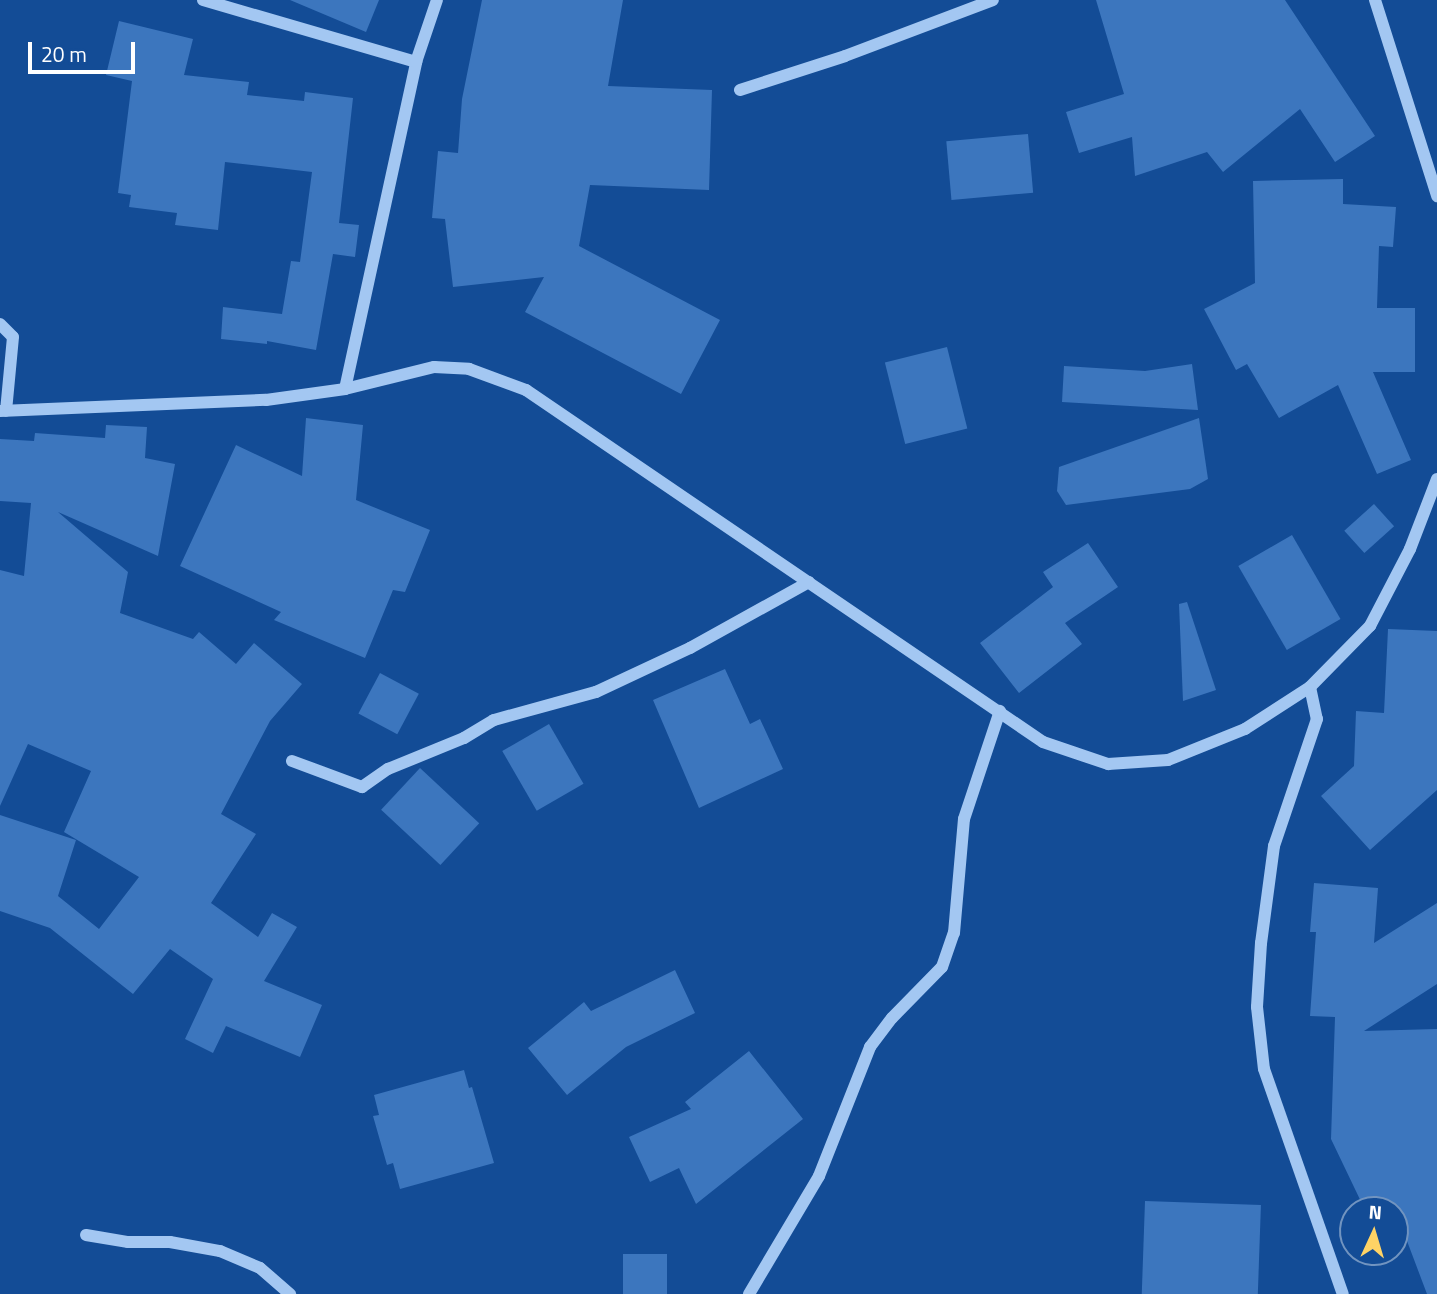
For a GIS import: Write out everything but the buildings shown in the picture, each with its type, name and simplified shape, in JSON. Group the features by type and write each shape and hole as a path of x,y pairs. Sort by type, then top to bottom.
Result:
{"street":[{"path":"203,0 416,62"},
{"path":"345,388 416,62 436,0"},
{"path":"740,90 845,56 993,0"},
{"path":"1375,0 1437,196"},
{"path":"0,324 13,337 3,411 266,400 345,388 434,367 469,369 526,390 1043,742 1108,764 1168,760 1245,729 1310,687 1370,626 1410,549 1437,479"},
{"path":"292,761 362,787 388,769 464,738 494,720 596,692 690,648 809,582"},
{"path":"1310,687 1317,719 1274,846 1261,943 1257,1007 1264,1069 1343,1294"},
{"path":"749,1294 819,1176 870,1047 892,1018 942,967 954,933 964,819 1000,711"},
{"path":"86,1235 128,1242 170,1242 220,1251 260,1268 290,1294"}]}
